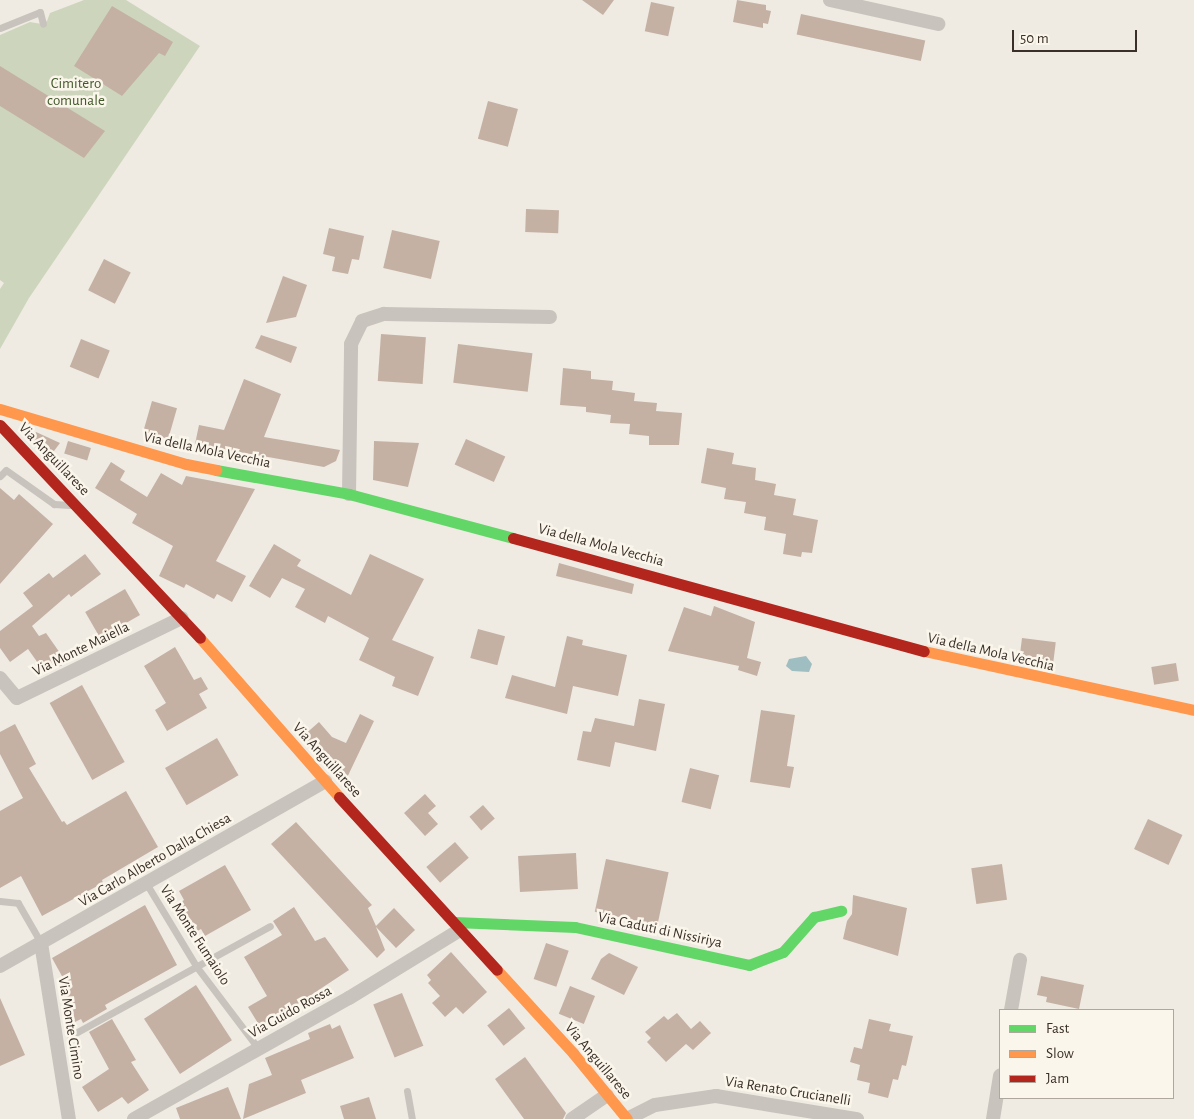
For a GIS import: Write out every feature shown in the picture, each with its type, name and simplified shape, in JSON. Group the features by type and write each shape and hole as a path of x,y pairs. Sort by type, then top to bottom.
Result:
{"street":[{"path":"830,0 938,24"},
{"path":"349,494 351,344 362,321 384,314 550,317"},
{"name":"Via della Mola Vecchia","path":"0,409 186,464 349,494 644,572 854,634 970,663 1194,710"},
{"name":"Via Anguillarese","path":"0,425 78,505 182,618 627,1119"},
{"name":"Via Monte Maiella","path":"0,678 17,698 182,618"},
{"name":"Via Carlo Alberto Dalla Chiesa","path":"0,966 325,781"},
{"name":"Via Caduti di Nissiriya","path":"457,926 575,927 749,965 783,952 814,917 841,911"},
{"name":"Via Guido Rossa","path":"134,1119 416,959 457,926"},
{"name":"Via Monte Cimino","path":"41,943 69,1119"},
{"path":"1012,1009 1020,960"},
{"path":"993,1119 999,1082"},
{"path":"572,1119 607,1095"},
{"name":"Via Renato Crucianelli","path":"627,1119 655,1105 716,1096 857,1119"}],"lane":[{"path":"0,28 40,12 44,24"},
{"path":"0,476 6,470 54,504 78,505"},
{"name":"Via Monte Fumaiolo","path":"146,883 196,966 258,1048"},
{"path":"0,901 18,903 41,943"},
{"path":"70,1036 270,926"},
{"path":"407,1091 412,1119"}],"green space":[{"name":"Cimitero comunale","path":"84,0 126,0 200,46 29,298 0,349 0,289 4,283 0,280 0,35 30,22 42,24 47,21 50,13"}],"water":[{"path":"806,656 812,664 809,672 792,671 786,666 789,659"}],"building":[{"path":"582,0 614,0 603,15"},
{"path":"737,0 766,5 766,10 771,11 768,24 763,23 763,28 733,22"},
{"path":"651,2 674,7 668,36 645,31"},
{"path":"112,6 173,42 165,56 159,53 122,96 74,66"},
{"path":"801,14 925,40 921,61 797,35"},
{"path":"0,66 105,131 84,158 0,106"},
{"path":"488,101 518,109 508,147 478,139"},
{"path":"526,209 559,210 558,233 525,232"},
{"path":"329,228 364,236 359,260 352,259 348,274 332,271 335,257 323,254"},
{"path":"392,230 440,241 431,279 383,268"},
{"path":"104,259 131,273 115,304 88,290"},
{"path":"283,276 307,285 296,317 266,323"},
{"path":"381,334 426,337 423,384 378,381"},
{"path":"261,335 297,347 291,363 255,348"},
{"path":"81,339 110,351 99,378 70,367"},
{"path":"458,344 532,353 528,392 453,383"},
{"path":"563,368 591,371 591,379 613,381 612,390 635,393 634,401 657,403 656,411 682,413 679,445 649,445 649,436 629,434 630,424 610,423 611,415 586,412 586,407 560,405"},
{"path":"244,379 281,394 264,437 340,450 336,461 324,467 195,444 199,425 224,430"},
{"path":"152,401 177,408 168,439 143,432"},
{"path":"36,432 60,443 51,455 31,440"},
{"path":"466,439 505,456 494,482 455,465"},
{"path":"68,441 91,448 87,460 64,453"},
{"path":"374,441 419,443 408,487 373,480"},
{"path":"707,448 734,453 732,464 756,468 755,480 776,484 774,495 796,499 793,515 818,520 812,553 802,552 801,557 783,554 786,534 764,530 766,517 744,513 746,502 724,499 726,488 701,483"},
{"path":"111,462 125,471 120,480 147,497 161,473 182,485 186,476 255,489 216,561 246,576 232,602 217,594 214,599 186,584 184,588 159,576 173,546 132,523 137,514 95,488"},
{"path":"0,488 14,500 19,494 53,524 0,584"},
{"path":"274,544 301,560 297,566 351,595 370,554 424,579 392,640 434,657 418,696 392,686 395,677 359,660 369,638 328,616 325,623 295,607 305,589 282,578 270,598 249,586"},
{"path":"85,554 101,574 71,597 69,594 32,626 39,636 46,633 67,663 45,673 28,649 10,662 0,648 0,631 33,606 23,593 49,573 53,578"},
{"path":"559,563 634,584 632,594 556,576"},
{"path":"125,589 140,615 100,638 85,612"},
{"path":"714,606 755,622 747,658 761,662 757,676 738,670 739,666 668,651 684,607 711,616"},
{"path":"478,629 505,636 497,665 470,658"},
{"path":"567,636 583,640 582,645 627,655 618,696 573,686 567,714 505,698 512,675 555,687"},
{"path":"1022,638 1056,642 1053,663 1019,659"},
{"path":"175,647 194,680 201,677 208,689 199,694 207,708 167,731 155,710 166,703 144,666"},
{"path":"1176,663 1179,681 1154,685 1151,667"},
{"path":"82,685 125,762 92,780 50,703"},
{"path":"639,699 665,704 656,751 615,742 610,767 577,760 583,731 591,732 595,718 634,726"},
{"path":"761,710 795,715 787,766 794,767 790,788 750,782"},
{"path":"360,714 374,721 344,784 302,737 319,722 332,737 346,743"},
{"path":"15,724 36,764 29,768 62,822 64,821 67,825 126,791 158,847 102,880 103,883 42,916 21,876 0,888 0,811 23,798 0,754 0,732"},
{"path":"217,738 238,775 187,805 165,768"},
{"path":"690,768 719,775 711,809 682,802"},
{"path":"425,794 436,806 428,813 438,824 425,836 404,813"},
{"path":"483,805 495,819 481,830 469,817"},
{"path":"1148,819 1182,835 1168,865 1134,849"},
{"path":"296,822 372,905 368,908 376,926 394,908 415,930 396,948 376,927 385,950 377,958 271,844"},
{"path":"455,842 469,858 440,883 426,867"},
{"path":"576,853 578,889 520,892 518,856"},
{"path":"606,859 669,872 657,925 595,912"},
{"path":"1002,864 1007,900 976,904 971,868"},
{"path":"225,865 251,910 205,936 201,929 196,932 180,903 184,900 179,891"},
{"path":"853,895 907,908 898,956 843,939 847,921 852,914"},
{"path":"145,905 177,965 105,1005 107,1009 83,1023 81,1019 73,1023 62,1003 69,999 58,981 63,978 52,958"},
{"path":"294,907 315,941 325,937 349,970 261,1028 248,1007 267,996 244,957 282,935 273,921"},
{"path":"546,943 569,951 556,987 534,979"},
{"path":"451,952 487,992 463,1014 456,1007 445,1017 432,1003 440,996 428,983 431,980 427,975"},
{"path":"609,953 638,967 624,995 591,979 601,959"},
{"path":"1041,976 1084,985 1079,1009 1046,1002 1047,997 1037,995"},
{"path":"196,985 232,1040 180,1074 144,1019"},
{"path":"570,986 595,996 584,1024 559,1014"},
{"path":"402,993 423,1046 395,1057 373,1005"},
{"path":"0,998 25,1055 0,1066"},
{"path":"509,1008 525,1028 504,1046 487,1026"},
{"path":"677,1013 691,1029 700,1021 711,1033 693,1050 686,1044 666,1062 647,1042 651,1038 645,1032 664,1016 668,1020"},
{"path":"112,1019 136,1060 131,1062 149,1090 128,1104 122,1097 98,1112 82,1087 109,1069 89,1032"},
{"path":"869,1019 891,1024 889,1031 913,1036 906,1066 902,1065 898,1080 893,1079 888,1098 868,1093 870,1083 857,1080 860,1065 850,1062 854,1047 862,1049"},
{"path":"330,1024 332,1029 340,1025 354,1058 301,1080 306,1093 243,1119 249,1084 272,1075 265,1058 310,1039 308,1033"},
{"path":"525,1057 566,1113 563,1119 524,1119 495,1079"},
{"path":"228,1087 241,1119 180,1119 176,1108"},
{"path":"369,1097 376,1119 344,1119 340,1106"}],"traffic: fast":[{"path":"216,470 349,494 513,538"},
{"path":"454,922 575,927 749,965 783,952 814,917 841,911"}],"traffic: slow":[{"path":"0,409 186,464 216,470"},
{"path":"200,638 339,797"},
{"path":"924,651 1194,710"},
{"path":"497,970 573,1053 627,1119"}],"traffic: jam":[{"path":"0,425 200,638"},
{"path":"513,538 924,651"},
{"path":"339,797 497,970"}]}
